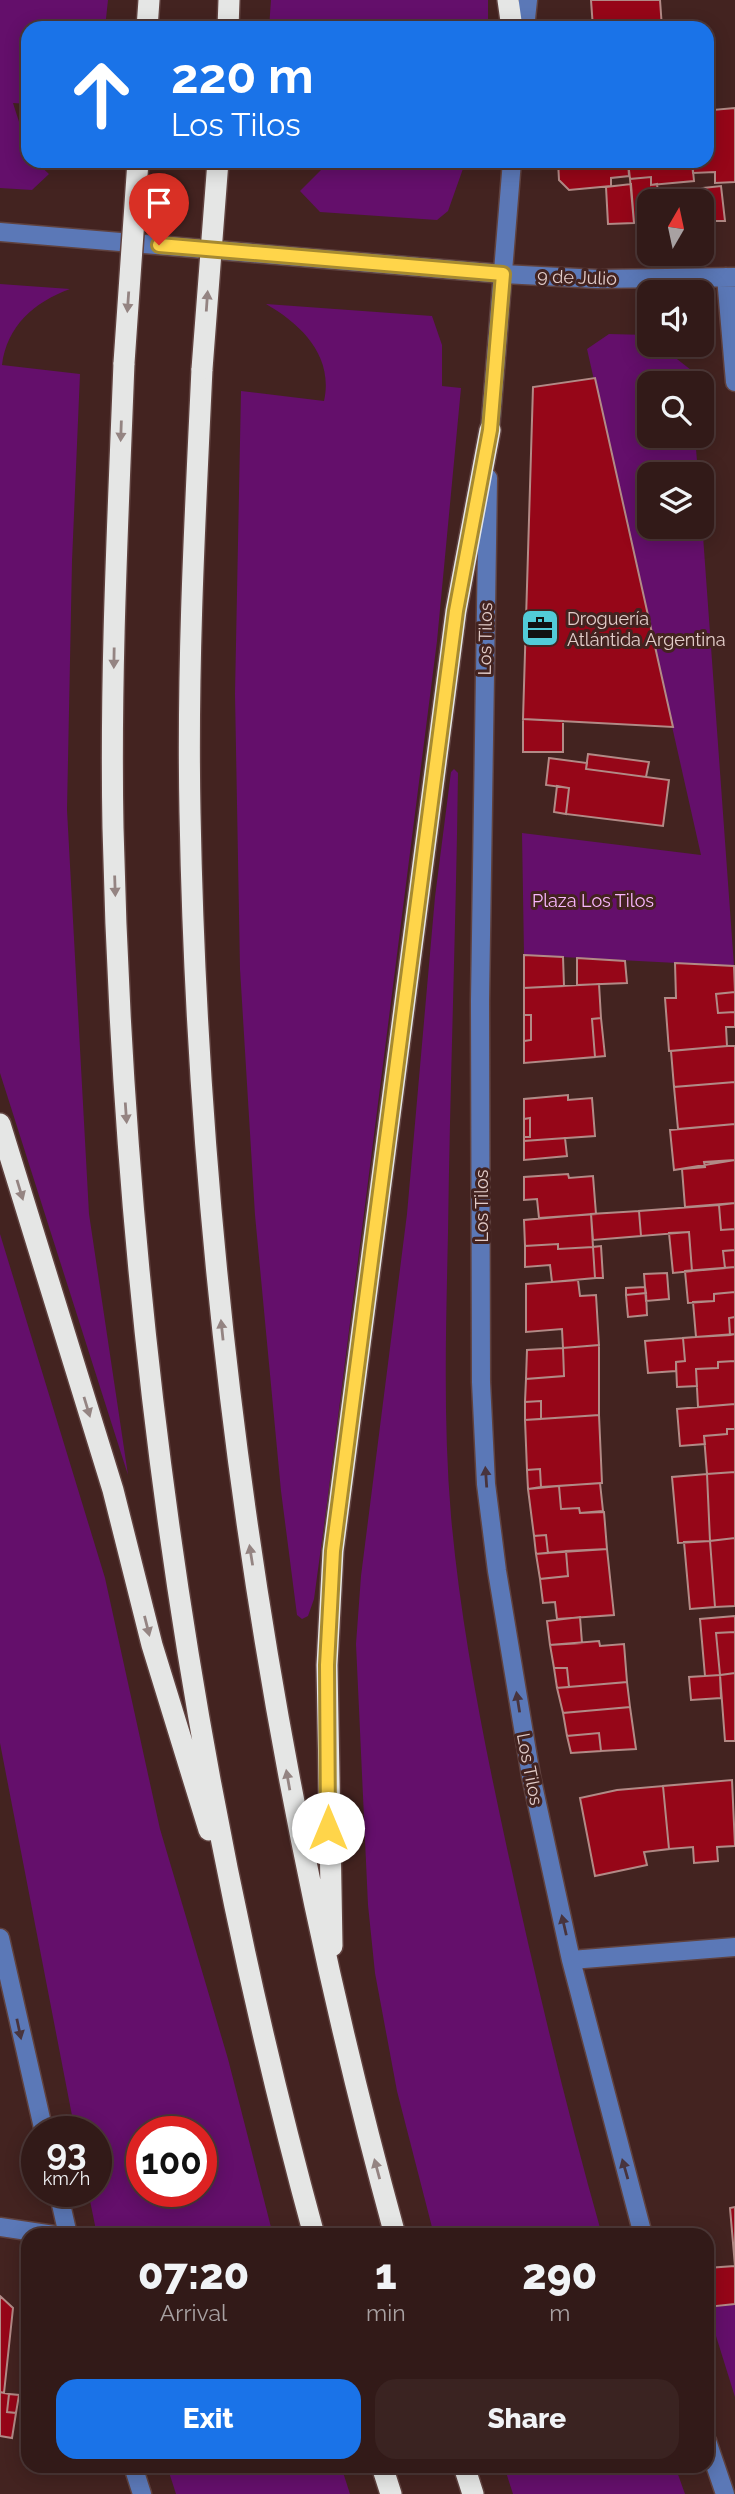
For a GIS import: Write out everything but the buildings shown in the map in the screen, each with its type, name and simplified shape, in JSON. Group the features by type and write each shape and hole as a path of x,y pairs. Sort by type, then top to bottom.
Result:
{"highway":[{"path":"148,21 149,0"},
{"path":"228,21 229,0"},
{"path":"508,0 511,21"},
{"path":"138,168 124,363 116,548 113,760 120,1035 147,1352 172,1551 241,1937"},
{"path":"217,168 202,369 191,612 190,813 199,1037 214,1249 231,1411 264,1637 289,1783 334,1997 393,2228"},
{"path":"334,1997 327,1748 327,1665 333,1551 456,611 490,430"},
{"path":"0,1125 113,1490 152,1645 241,1937 312,2228"},
{"path":"384,2473 391,2494"},
{"path":"466,2473 473,2494"}],"street":[{"path":"526,21 528,0"},
{"name":"Los Tilos","path":"511,168 490,430 480,1001 481,1382 485,1472 497,1571 531,1776 571,1960 641,2228"},
{"name":"9 de Julio","path":"0,232 503,274 598,279 731,277"},
{"path":"731,277 735,382"},
{"path":"0,1938 40,2116"},
{"path":"571,1960 735,1947"},
{"path":"62,2207 66,2228"},
{"path":"0,2227 21,2230"},
{"path":"714,2462 725,2494"},
{"path":"135,2473 142,2494"}],"green space":[{"path":"0,0 108,0 106,21 21,21 21,104 13,103 21,128 21,168 43,168 49,174 32,190 0,188"},
{"path":"271,0 488,0 488,21 270,21"},
{"path":"323,168 463,168 448,211 437,220 320,212 300,191"},
{"path":"0,284 70,289 45,301 24,317 10,338 2,365 80,374 72,561 67,810 89,1214 128,1475 0,1073"},
{"path":"266,304 432,316 442,345 442,386 461,388 437,641 327,1503 314,1599 308,1616 302,1619 297,1615 281,1491 255,1215 240,969 235,694 241,391 324,401 326,385 324,370 312,343 291,321"},
{"name":"Plaza Los Tilos","path":"609,334 637,335 637,357 674,357 691,370 637,371 637,448 696,448 697,462 637,462 637,539 703,539 734,966 524,955 522,833 701,855 587,349"},
{"path":"454,769 458,773 446,1374 447,1445 455,1558 467,1643 499,1811 552,2044 600,2228 432,2228 397,2091 375,1973 368,1905 356,1644 361,1576 407,1214 435,897 451,772"},
{"path":"0,1234 105,1578 160,1829 228,2059 271,2228 96,2228 91,2207 112,2207 112,2116 72,2116 0,1743"},
{"path":"735,2304 735,2397 714,2330 714,2306"},
{"path":"169,2473 343,2473 350,2494 176,2494"},
{"path":"506,2473 678,2473 685,2494 513,2494"}],"place":[{"name":"Droguería Atlántida Argentina","path":"540,628"}],"route":[{"path":"159,245 503,274 490,430 456,611 333,1551 327,1665 328,1828"}]}
